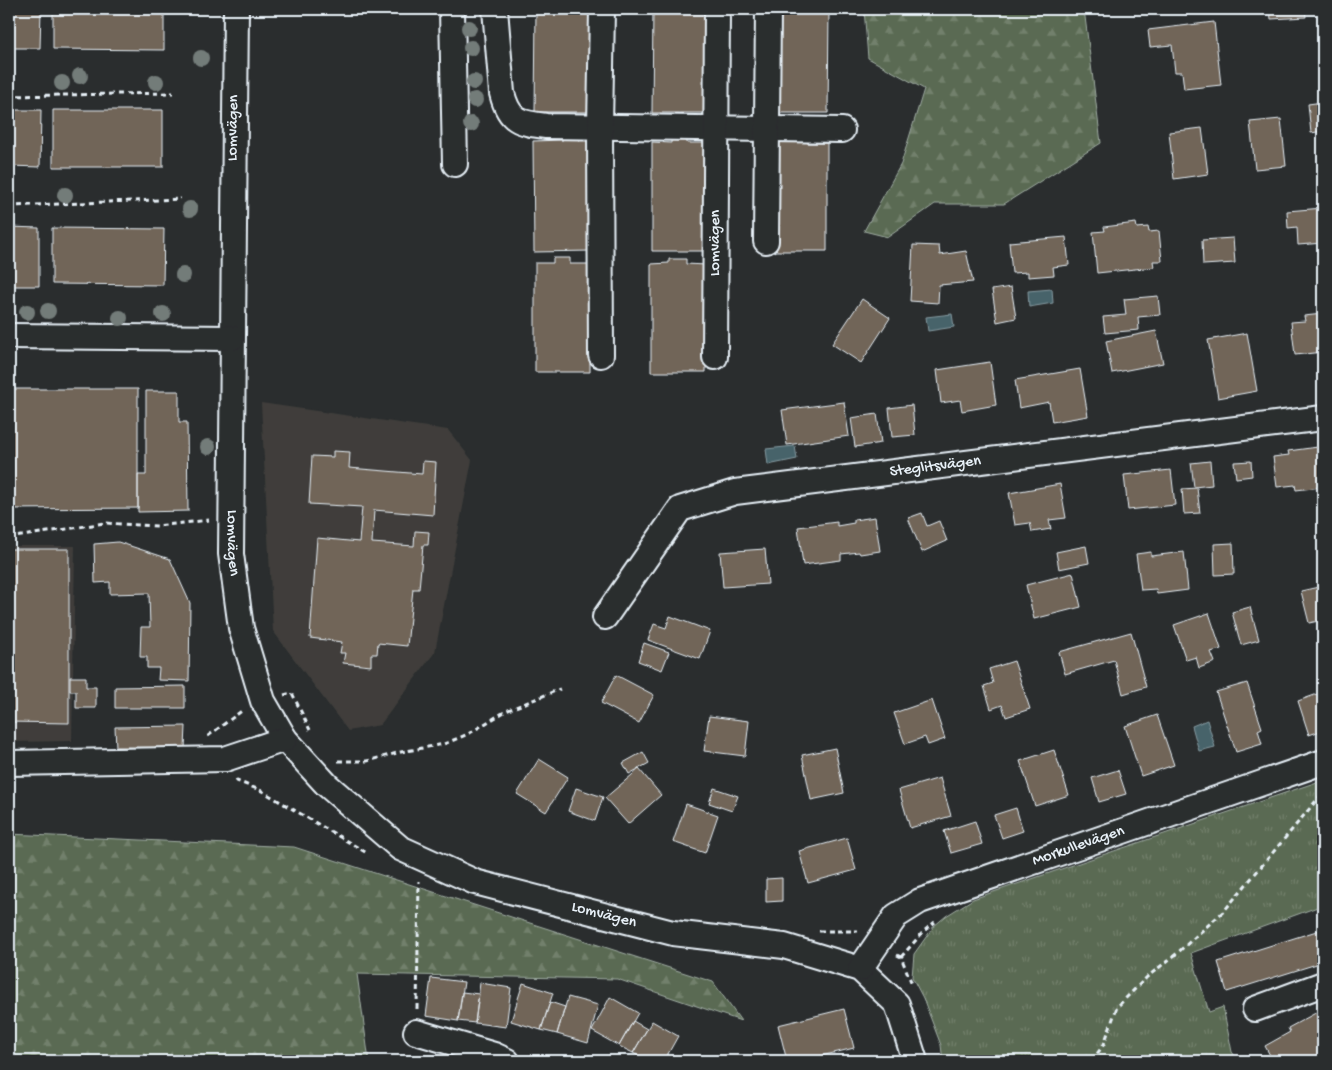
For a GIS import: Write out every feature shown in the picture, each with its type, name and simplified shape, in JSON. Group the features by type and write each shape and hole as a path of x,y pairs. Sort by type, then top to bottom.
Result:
{"street":[{"name":"Lomvägen","path":"236,9 231,554 242,628 263,701 285,739 328,785 400,848 475,882 673,933 784,946 860,969 897,1004 915,1061"},
{"path":"452,9 455,164"},
{"path":"495,9 504,104 508,112 516,119 527,124 546,126 842,130"},
{"path":"601,355 600,127 602,9"},
{"name":"Lomvägen","path":"716,357 717,9"},
{"path":"766,241 768,9"},
{"path":"9,336 232,338"},
{"name":"Steglitsvägen","path":"605,617 680,509 735,492 1323,418"},
{"path":"9,763 225,760 285,739"},
{"name":"Morkullevägen","path":"860,969 896,916 920,900 1323,762"},
{"path":"1254,1009 1323,984"},
{"path":"416,1032 494,1055 507,1061"}],"path":[{"path":"9,96 173,93"},
{"path":"9,206 181,199"},
{"path":"9,538 105,523 157,526 231,517"},
{"path":"341,768 335,761 368,761 401,752 444,744 468,734 506,712 560,689"},
{"path":"263,701 292,692 314,737"},
{"path":"225,760 238,781 262,791 366,853 375,856"},
{"path":"1092,1061 1104,1044 1117,1007 1147,977 1175,955 1224,911 1321,795 1323,786"},
{"path":"416,1032 419,876"},
{"path":"810,931 857,930 901,957 912,984"}],"shaded area":[{"path":"261,403 448,430 472,460 435,652 380,725 348,731 273,631"},
{"path":"9,546 75,546 72,741 9,742"}],"green space":[{"path":"864,9 1084,9 1101,143 1004,204 935,204 888,237 864,231 901,164 924,89 868,58"},
{"path":"1323,780 1323,905 1191,953 1209,1012 1223,1007 1232,1052 1239,1061 943,1061 941,1045 923,998 912,977 914,954 934,926 946,916 973,899"},
{"path":"9,834 294,847 713,982 741,1021 617,979 357,974 369,1061 9,1061"}],"water":[{"path":"1052,289 1053,303 1029,307 1028,291"},
{"path":"952,314 954,327 928,331 926,317"},
{"path":"795,446 797,459 768,465 766,449"},
{"path":"1207,720 1215,747 1199,751 1192,726"}],"building":[{"path":"9,9 41,9 40,48 9,48"},
{"path":"53,9 164,9 164,50 53,49"},
{"path":"536,9 593,9 592,112 535,112"},
{"path":"653,9 710,9 709,113 652,113"},
{"path":"774,9 829,9 828,113 774,113"},
{"path":"1270,9 1305,9 1306,17 1271,19"},
{"path":"1214,22 1221,85 1184,89 1182,72 1175,72 1172,45 1150,47 1148,30"},
{"path":"1323,102 1323,131 1311,133 1308,104"},
{"path":"9,110 41,110 40,167 9,166"},
{"path":"53,110 163,110 163,167 53,167"},
{"path":"1281,119 1286,166 1255,169 1250,122"},
{"path":"1202,128 1208,174 1174,179 1169,132"},
{"path":"562,133 580,133 580,141 589,141 590,251 534,252 533,141 563,140"},
{"path":"671,138 687,138 687,143 707,143 707,251 652,251 652,142 671,143"},
{"path":"791,138 807,138 807,143 827,143 827,251 772,251 772,142 791,142"},
{"path":"1323,208 1323,243 1298,245 1297,227 1288,228 1287,211"},
{"path":"1136,223 1137,228 1148,227 1149,232 1159,231 1162,261 1153,261 1154,267 1097,273 1093,232 1105,231 1104,227"},
{"path":"9,227 39,228 39,286 9,286"},
{"path":"52,228 164,229 163,285 52,284"},
{"path":"1066,237 1069,265 1053,267 1054,275 1028,277 1028,272 1012,273 1009,242"},
{"path":"1233,238 1235,263 1203,265 1202,240"},
{"path":"913,245 939,246 940,255 966,251 973,282 939,285 938,303 910,301"},
{"path":"553,258 570,258 570,264 590,264 590,372 535,372 535,263 553,263"},
{"path":"669,259 686,259 686,264 706,265 706,372 651,372 651,264 669,263"},
{"path":"1011,287 1016,318 997,322 992,290"},
{"path":"1158,296 1160,315 1138,317 1139,330 1105,333 1103,317 1126,315 1124,299"},
{"path":"862,299 890,318 861,363 832,344"},
{"path":"1323,314 1323,352 1295,355 1291,322 1305,321 1304,316"},
{"path":"1156,331 1163,363 1112,373 1106,341"},
{"path":"1247,333 1257,391 1218,398 1208,340"},
{"path":"990,362 996,405 962,411 960,400 941,403 937,370"},
{"path":"1080,369 1088,416 1052,422 1049,402 1019,408 1015,380"},
{"path":"9,389 138,389 138,508 9,509"},
{"path":"146,391 179,391 179,422 187,422 188,511 138,512 138,475 146,475"},
{"path":"844,402 849,436 787,445 782,410"},
{"path":"912,405 915,435 892,437 889,408"},
{"path":"877,414 881,443 855,447 851,418"},
{"path":"1318,447 1318,451 1323,450 1322,487 1296,490 1295,485 1277,487 1273,457 1289,455 1288,451"},
{"path":"333,451 350,452 349,468 422,474 423,461 436,462 433,515 374,510 372,543 414,546 415,531 429,532 428,545 423,545 419,589 413,589 407,646 378,643 377,654 371,654 371,666 343,663 345,653 340,653 342,642 310,638 317,538 359,542 362,507 309,504 312,456 333,457"},
{"path":"1210,461 1212,485 1194,487 1191,463"},
{"path":"1251,461 1252,476 1236,478 1234,462"},
{"path":"1171,470 1175,505 1128,510 1124,475"},
{"path":"1060,484 1066,518 1049,520 1051,529 1032,532 1030,523 1015,525 1009,493"},
{"path":"1197,488 1200,513 1184,514 1182,489"},
{"path":"922,513 927,526 939,521 947,541 922,552 908,518"},
{"path":"875,517 880,551 841,554 841,560 803,565 798,527 837,522 837,526 854,523 854,520"},
{"path":"118,542 170,559 190,603 189,681 158,680 159,668 147,668 147,657 140,657 141,627 150,627 149,593 110,594 110,582 95,583 94,544"},
{"path":"1233,543 1234,574 1215,575 1214,544"},
{"path":"1086,546 1089,563 1059,569 1056,552"},
{"path":"9,549 69,549 69,723 9,722"},
{"path":"765,549 768,584 723,587 720,552"},
{"path":"1151,552 1151,556 1184,552 1188,590 1157,594 1156,589 1141,590 1136,554"},
{"path":"1073,573 1081,607 1034,619 1026,585"},
{"path":"1323,586 1323,620 1309,623 1301,591"},
{"path":"1250,607 1259,640 1241,645 1232,612"},
{"path":"1209,613 1221,649 1211,652 1215,662 1199,668 1196,657 1186,660 1174,625"},
{"path":"670,616 710,631 700,659 648,640 654,624 666,628"},
{"path":"1131,632 1146,687 1123,694 1114,660 1065,674 1059,652"},
{"path":"644,643 669,652 662,670 638,661"},
{"path":"1014,661 1030,709 1006,717 1002,705 991,709 984,686 993,683 989,669"},
{"path":"616,675 654,695 639,723 601,703"},
{"path":"70,677 86,677 86,687 96,687 96,708 76,708 76,691 70,691"},
{"path":"1247,683 1262,728 1258,730 1262,744 1236,752 1216,692"},
{"path":"185,686 185,708 115,708 115,687"},
{"path":"1323,692 1323,730 1309,735 1298,701"},
{"path":"932,700 945,739 928,745 925,737 905,744 894,713"},
{"path":"1157,715 1174,765 1141,776 1125,726"},
{"path":"709,716 749,721 745,756 704,751"},
{"path":"186,726 185,748 116,747 115,727"},
{"path":"835,748 844,793 811,800 802,755"},
{"path":"1054,750 1069,795 1035,806 1020,761"},
{"path":"643,752 649,763 629,774 623,763"},
{"path":"539,759 568,777 546,812 517,794"},
{"path":"639,769 661,795 628,824 605,798"},
{"path":"1118,770 1126,794 1099,802 1092,778"},
{"path":"940,778 951,816 910,828 899,790"},
{"path":"576,788 603,797 595,821 568,811"},
{"path":"714,788 738,796 732,811 709,803"},
{"path":"686,804 718,815 705,853 673,842"},
{"path":"1016,808 1023,831 1002,838 994,815"},
{"path":"975,821 982,844 951,853 944,831"},
{"path":"847,838 856,870 808,883 799,851"},
{"path":"782,878 782,901 766,902 766,879"},
{"path":"1323,929 1323,962 1227,992 1218,962"},
{"path":"431,978 464,982 458,1021 426,1016"},
{"path":"480,983 511,988 506,1027 475,1023"},
{"path":"523,983 553,993 541,1030 511,1021"},
{"path":"462,992 479,994 475,1023 458,1021"},
{"path":"568,997 598,1005 588,1043 557,1034"},
{"path":"610,997 638,1013 619,1046 592,1031"},
{"path":"550,1002 565,1007 557,1034 541,1030"},
{"path":"844,1009 854,1048 801,1061 787,1061 778,1025"},
{"path":"1323,1009 1323,1061 1273,1061 1265,1046 1290,1032 1288,1028"},
{"path":"633,1021 647,1029 633,1053 619,1046"},
{"path":"652,1021 678,1036 664,1061 647,1061 633,1053"}]}
